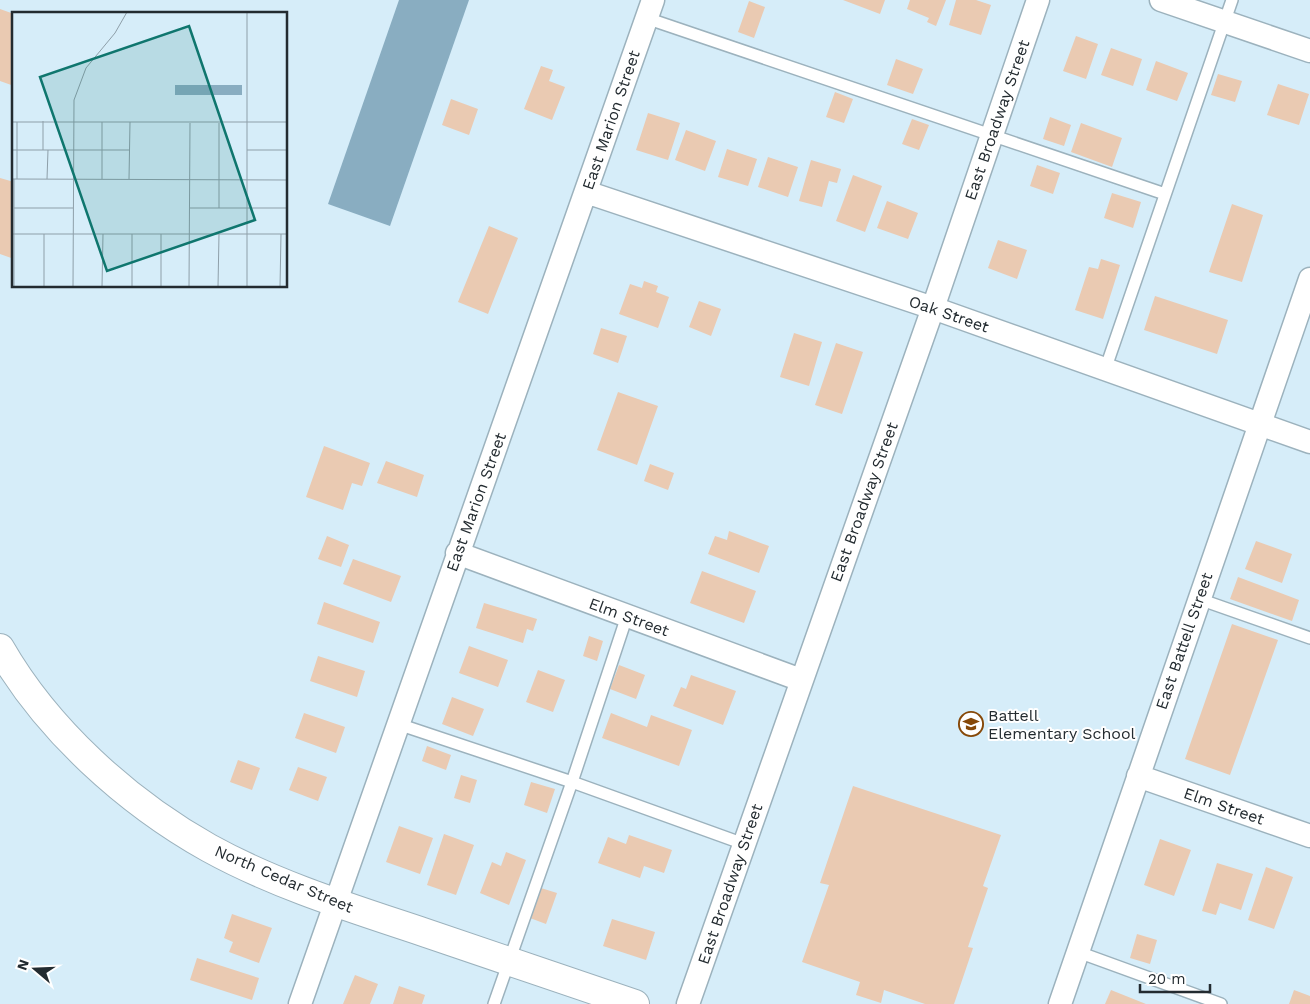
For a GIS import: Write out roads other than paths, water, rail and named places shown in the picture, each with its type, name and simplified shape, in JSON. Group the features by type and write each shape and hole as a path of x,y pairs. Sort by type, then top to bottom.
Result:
{"street":[{"name":"East Broadway Street","path":"688,1004 933,308 1038,0"},
{"path":"1161,0 1310,51"},
{"name":"East Marion Street","path":"300,1004 457,553 483,488 650,9"},
{"name":"Oak Street","path":"586,192 933,308 1310,442"},
{"name":"East Battell Street","path":"1060,1004 1310,279"},
{"name":"Elm Street","path":"457,553 801,680"},
{"name":"North Cedar Street","path":"0,648 42,707 70,740 102,771 153,812 209,848 274,878 336,903 635,1004"},
{"name":"Elm Street","path":"1138,776 1310,836"}],"lane":[{"path":"1105,370 1232,0"},
{"path":"650,9 992,135 1165,194"},
{"path":"1199,599 1310,638"},
{"path":"494,1004 572,782 627,616"},
{"path":"398,724 572,782 744,844"},
{"path":"1078,952 1221,1004"}],"place":[{"name":"Battell Elementary School","path":"971,724"}]}
